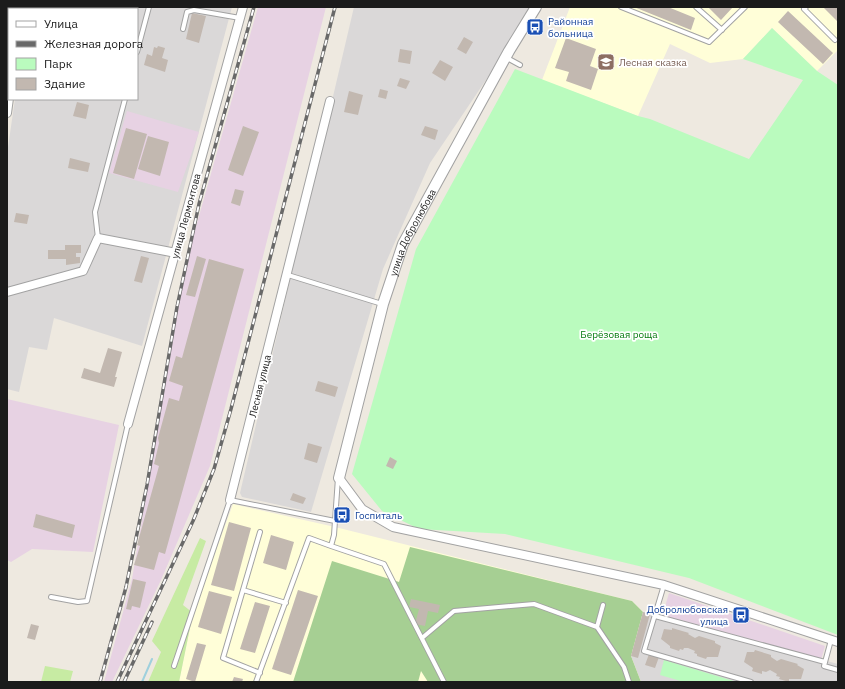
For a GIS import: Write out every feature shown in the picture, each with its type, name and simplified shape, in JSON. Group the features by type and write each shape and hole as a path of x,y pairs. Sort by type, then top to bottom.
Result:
{"street":[{"name":"улица Лермонтова","path":"128,424 243,7"},
{"name":"улица Добролюбова","path":"338,478 383,304 403,244 506,58 536,7"},
{"path":"7,113 9,100"},
{"name":"Лесная улица","path":"230,500 288,276 330,101"},
{"path":"7,292 83,271 98,238 176,253"},
{"path":"338,478 362,509 393,527 664,585 834,641"}],"lane":[{"path":"138,48 149,7"},
{"path":"621,7 709,42 745,7"},
{"path":"696,7 722,30"},
{"path":"806,7 804,9 835,40"},
{"path":"183,30 187,12 194,10 240,18"},
{"path":"506,58 520,65"},
{"path":"98,238 95,212 125,100"},
{"path":"288,276 383,304"},
{"path":"51,597 78,602 87,601 128,424"},
{"path":"331,546 334,535 338,478"},
{"path":"230,500 335,521"},
{"name":"Лесная улица","path":"174,666 230,500"},
{"path":"260,532 223,658 260,673"},
{"path":"256,682 309,538 384,564 444,682"},
{"path":"664,585 644,651 751,682"},
{"path":"243,590 286,603"},
{"path":"422,638 454,611 534,604 597,627 624,667 629,682"},
{"path":"597,627 603,605"},
{"path":"655,616 825,662"},
{"path":"834,641 824,666 838,670"}],"shaded area":[{"path":"7,7 17,7 8,8 7,78"},
{"path":"232,7 142,346 54,318 47,350 29,347 19,392 7,389 7,154 15,100 138,100 138,8 28,8"},
{"path":"258,7 326,7 210,466 161,580 112,682 104,682 132,579 188,255"},
{"path":"354,7 535,7 430,163 383,269 311,512 242,497 240,493"},
{"path":"570,7 838,7 838,50 817,71 772,28 743,59 710,63 670,44 638,116 542,80"},
{"path":"127,111 199,132 178,192 109,173"},
{"path":"7,399 119,425 93,552 32,549 11,562 7,560"},
{"path":"233,504 335,527 632,601 643,612 631,656 641,682 179,682 193,613"},
{"path":"669,593 825,646 821,660 662,617"},
{"path":"643,612 838,664 838,682 641,682 631,656"}],"green space":[{"name":"Берёзовая роща","path":"772,28 817,71 838,85 838,635 689,578 505,534 419,529 382,511 352,474 416,249 515,69 638,116 650,119 749,159 803,80 743,59"},
{"path":"200,538 206,541 183,605 193,613 179,682 148,682 161,652 152,641"},
{"path":"410,547 632,601 643,612 631,656 641,682 428,682 421,671 418,682 293,682 332,561 399,582"},
{"path":"664,660 737,682 684,682 660,675"},
{"path":"45,666 73,671 70,682 41,682"}],"building":[{"path":"634,7 668,7 695,18 691,30"},
{"path":"708,7 733,7 721,20"},
{"path":"823,7 838,7 838,22"},
{"path":"788,11 833,53 823,64 778,22"},
{"path":"192,13 206,16 199,43 186,39"},
{"path":"464,37 473,42 466,54 457,49"},
{"path":"566,38 596,49 590,66 598,69 591,90 566,81 569,72 555,68"},
{"path":"158,46 165,48 162,58 168,60 165,72 144,65 147,54 152,56 154,47 157,48"},
{"path":"400,49 412,51 410,64 398,62"},
{"path":"440,60 453,67 445,81 432,73"},
{"path":"400,78 410,81 406,89 397,86"},
{"path":"380,89 388,91 386,99 378,97"},
{"path":"349,91 363,95 358,115 344,112"},
{"path":"77,102 89,105 86,119 73,116"},
{"path":"243,126 259,132 243,176 228,170"},
{"path":"425,126 438,130 435,140 421,135"},
{"path":"126,128 147,134 134,179 113,173"},
{"path":"148,136 169,142 160,176 138,169"},
{"path":"70,158 90,163 88,172 68,168"},
{"path":"235,189 244,191 240,206 231,203"},
{"path":"16,213 29,215 27,224 14,222"},
{"path":"65,245 81,245 81,253 76,253 76,257 80,257 80,263 66,265 66,259 48,259 48,250 65,250"},
{"path":"141,256 149,258 142,283 134,281"},
{"path":"197,256 206,259 195,297 186,295"},
{"path":"209,259 244,269 165,554 159,552 154,570 134,565 140,546 137,545 159,466 154,464 159,443 158,438 169,398 179,401 183,386 169,381 176,356 182,358"},
{"path":"108,348 122,352 115,377 117,377 114,387 81,378 84,368 100,373"},
{"path":"318,381 338,387 335,397 315,391"},
{"path":"308,443 322,447 317,463 304,459"},
{"path":"390,457 397,461 393,469 386,466"},
{"path":"293,493 306,498 303,504 290,500"},
{"path":"36,514 75,525 72,538 33,527"},
{"path":"229,522 251,528 234,591 211,585"},
{"path":"271,535 294,542 286,570 263,563"},
{"path":"133,579 146,582 140,608 132,606 131,610 126,609"},
{"path":"298,590 318,596 291,675 272,669"},
{"path":"209,591 232,597 221,634 198,627"},
{"path":"411,599 440,605 438,613 428,611 425,626 415,624 419,609 409,607"},
{"path":"255,602 270,606 255,653 240,649"},
{"path":"643,612 650,614 638,658 631,656"},
{"path":"31,624 39,626 35,640 27,638"},
{"path":"672,628 689,633 688,634 695,638 699,636 715,641 715,643 721,646 718,657 707,657 706,659 697,656 697,654 694,653 695,651 688,648 684,648 683,650 680,649 679,651 670,648 670,646 661,639 664,629 672,630"},
{"path":"197,643 206,645 195,682 186,679"},
{"path":"755,650 771,655 771,657 777,661 781,659 798,664 797,665 804,669 801,679 789,679 789,682 779,679 780,677 776,676 777,674 770,670 766,672 762,671 762,674 752,671 753,668 744,662 747,652 754,652"},
{"path":"649,654 659,657 655,668 645,665"},
{"path":"234,677 243,679 242,682 232,682"}],"waterway":[{"path":"142,682 152,659"}],"railway":[{"path":"100,682 126,587 147,485 177,307 199,204 254,7"},
{"path":"117,682 193,521 214,469 231,409 335,7"},
{"path":"124,682 152,622"}],"place":[{"name":"Районная больница","path":"535,27"},
{"name":"Лесная сказка","path":"606,62"},
{"name":"Госпиталь","path":"342,515"},
{"name":"Добролюбовская улица","path":"741,615"}]}
